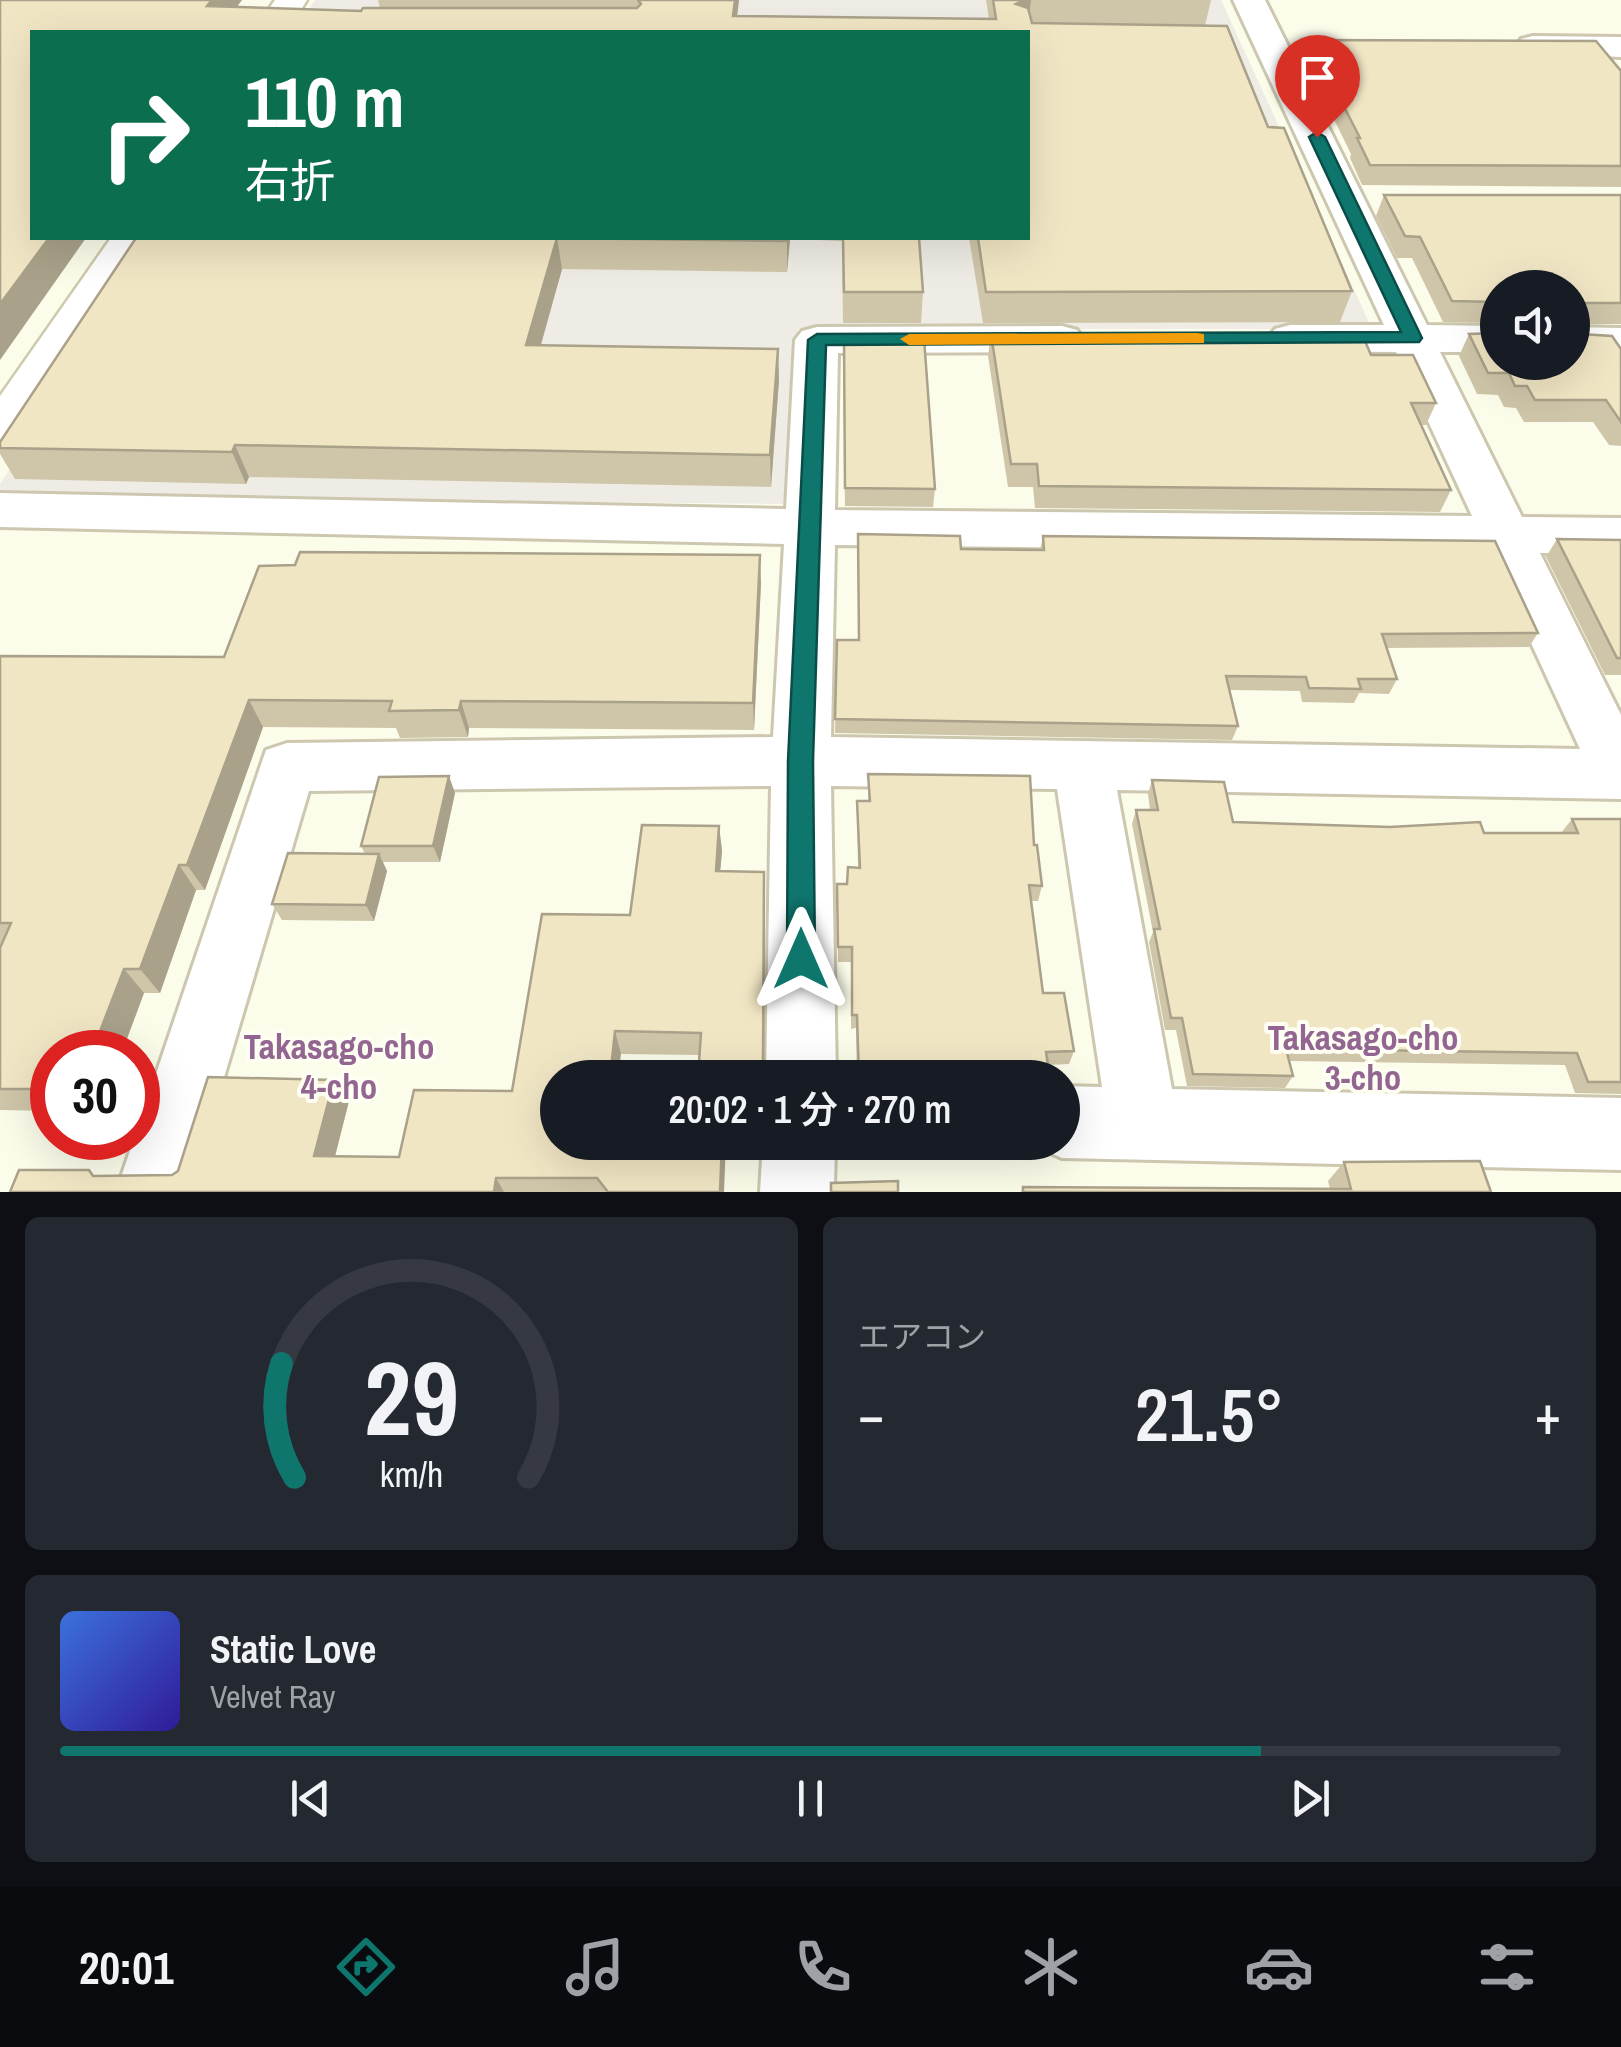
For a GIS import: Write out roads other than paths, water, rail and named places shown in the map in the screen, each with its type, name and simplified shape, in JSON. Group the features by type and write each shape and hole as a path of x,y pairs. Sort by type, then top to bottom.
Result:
{"street":[{"path":"278,20 312,28"},
{"path":"153,1192 287,767 801,761 1621,774 1413,338 1367,200 1266,31"},
{"path":"1504,45 1621,47"},
{"path":"0,432 130,240"},
{"path":"1254,338 1480,339"},
{"path":"800,1060 801,761 817,340 1115,339"},
{"path":"1590,340 1621,340"},
{"path":"0,510 810,527 1621,536"},
{"path":"1083,765 1143,1122"},
{"path":"1080,1122 1621,1134"},
{"path":"797,1192 799,1160"}],"district":[{"name":"Takasago-cho 3-cho","path":"1363,1057"},
{"name":"Takasago-cho 4-cho","path":"339,1066"}]}
